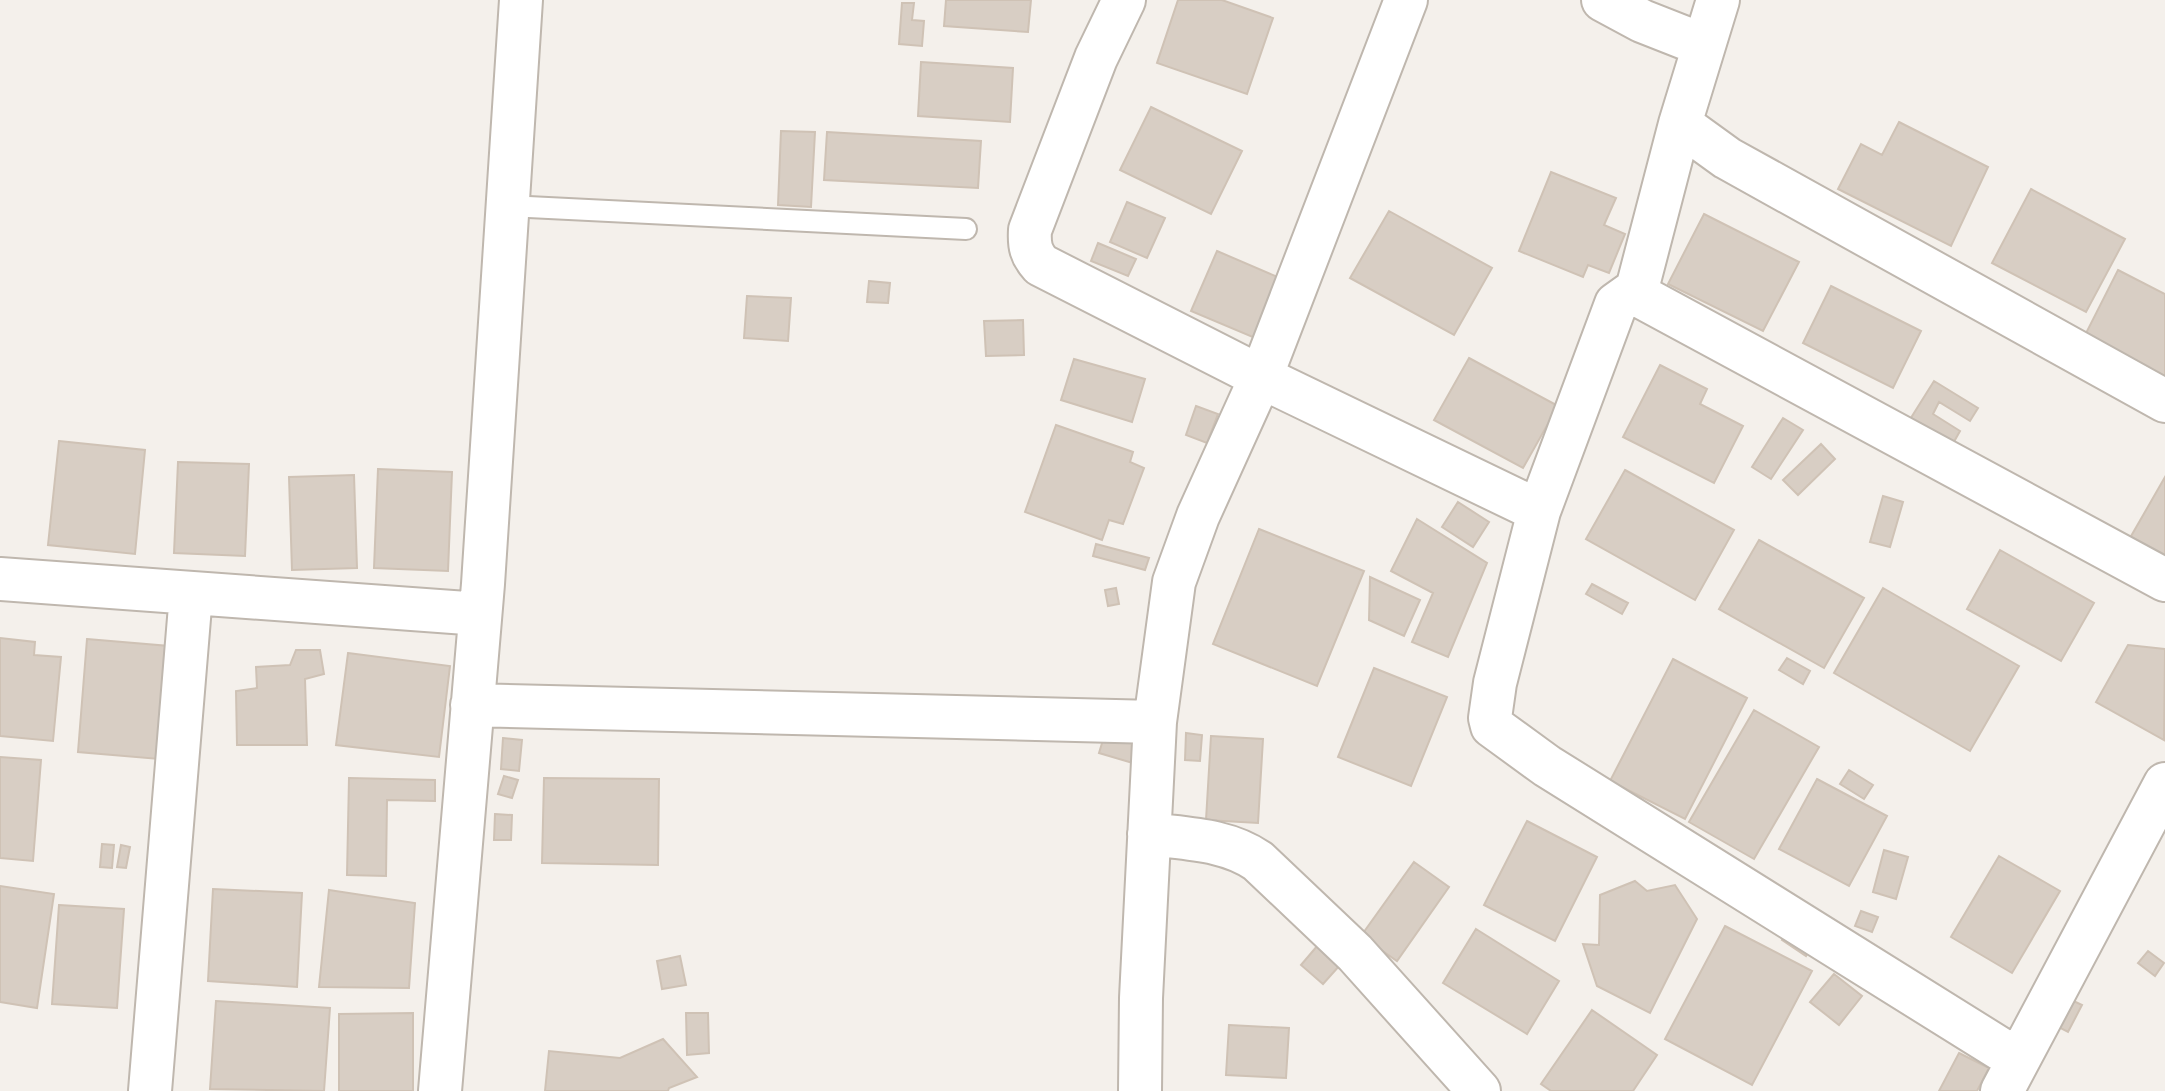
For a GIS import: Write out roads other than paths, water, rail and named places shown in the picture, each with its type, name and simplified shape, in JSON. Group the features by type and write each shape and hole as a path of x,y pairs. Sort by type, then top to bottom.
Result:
{"street":[{"path":"440,1091 480,614 521,0"},
{"path":"1124,0 1090,72 1030,230 1029,245 1033,256 1041,265 1261,377 1539,511"},
{"path":"1140,1091 1141,998 1155,722 1174,582 1198,516 1261,377 1406,0"},
{"path":"1603,0 1642,21 1703,45"},
{"path":"1718,0 1680,124 1636,294 2165,580"},
{"path":"1680,124 1727,158 2165,401"},
{"path":"1637,289 1616,304 1539,511 1495,683 1490,718 1492,726 2010,1076 2165,784"},
{"path":"0,579 480,614"},
{"path":"150,1091 191,594"},
{"path":"472,705 1155,722"},
{"path":"1149,834 1223,844 1242,850 1258,861 1355,953 1479,1091"}],"lane":[{"path":"508,206 966,229"}]}
